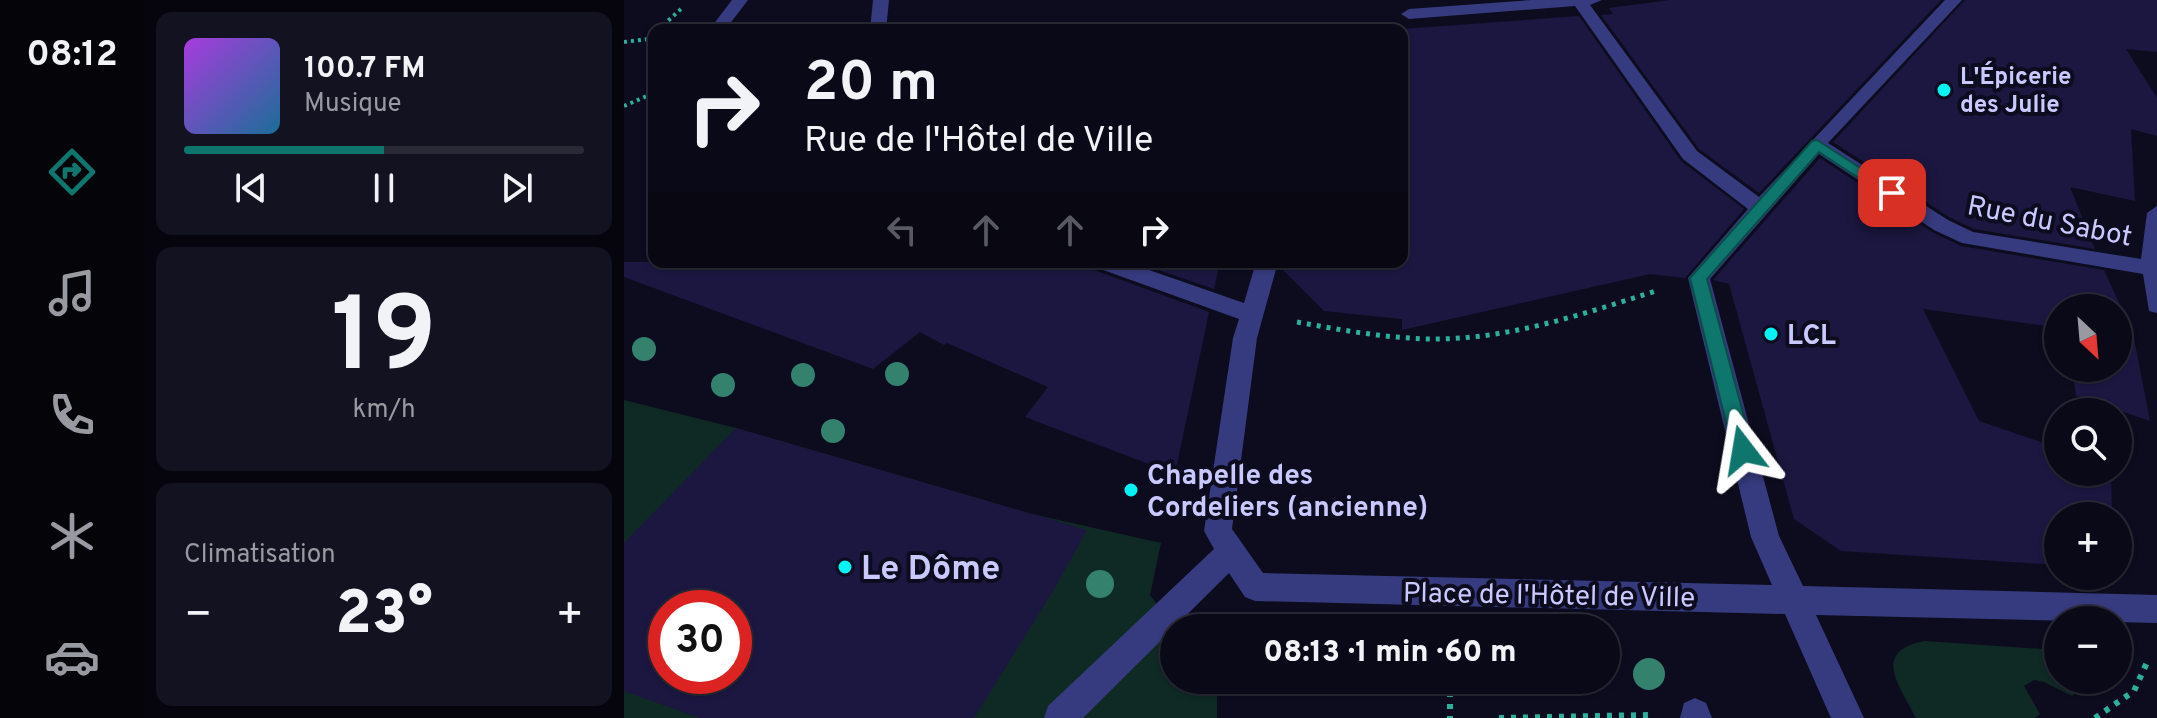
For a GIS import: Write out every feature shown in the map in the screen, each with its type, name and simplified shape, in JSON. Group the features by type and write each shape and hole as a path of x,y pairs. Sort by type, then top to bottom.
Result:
{"street":[{"path":"722,24 740,0"},
{"path":"879,24 881,0"},
{"path":"1398,24 1426,0"},
{"path":"1848,718 1765,537 1699,278 1817,144 1954,0"},
{"path":"1409,14 1584,1 1690,155 1760,208"},
{"name":"Rue du Sabot","path":"1817,144 1941,225 1969,238 2153,268"},
{"path":"2157,213 2153,268 2157,305"},
{"path":"1120,268 1252,315"},
{"name":"Place de l'Hôtel de Ville","path":"1265,268 1245,338 1218,531 1255,587 1794,599"},
{"path":"1060,718 1232,551"},
{"path":"1794,599 2157,609"}],"path":[{"path":"665,24 691,0"},
{"path":"624,42 648,39"},
{"path":"624,106 648,96"},
{"path":"1252,315 1400,338 1480,336 1549,325 1699,278"},
{"path":"2095,718 2134,691 2151,652"},
{"path":"1450,694 1450,718"},
{"path":"1499,718 1696,716"}],"green space":[{"name":"Le Dôme","path":"624,400 736,428 1032,514 1161,543 1150,595 1165,614 1160,614 1160,694 1217,694 1217,718 624,718"},
{"path":"1925,641 2044,649 2044,682 2034,680 2024,686 2040,714 2035,718 1916,718 1894,671 1898,653"}],"building":[{"path":"1670,0 1941,0 1759,193 1699,149 1601,15 1613,14 1609,8"},
{"path":"1965,0 2157,0 2157,52 2126,49 2157,98 2157,136 2131,129 2135,201 2070,187 2095,249 1974,229 1949,217 1833,142"},
{"path":"1579,16 1681,161 1744,209 1685,278 1650,274 1402,330 1402,319 1324,311 1281,268 1408,268 1408,29"},
{"path":"1820,158 1932,232 1961,246 2104,270 2115,294 2044,294 2044,326 1923,309 1979,421 2044,443 2044,486 2111,486 2112,502 2044,502 2044,564 1841,551 1794,519 1729,284 1713,280"},
{"path":"624,262 648,262 648,268 1093,268 1209,312 1175,474 1025,417 1048,387 947,343 944,345 920,332 873,369 624,277"},
{"path":"1153,268 1219,268 1214,289"},
{"path":"2132,331 2150,421 2132,415 2132,398 2076,396 2074,382 2132,382"},
{"name":"Le Dôme","path":"736,428 1087,530 974,718 700,718 624,691 624,543"}],"place":[{"name":"L'Épicerie des Julie","path":"1944,90"},
{"name":"LCL","path":"1771,334"},
{"name":"Chapelle des Cordeliers (ancienne)","path":"1131,490"},
{"name":"Le Dôme","path":"845,567"}],"route":[{"path":"1743,450 1699,278 1817,144 1892,193"}]}
